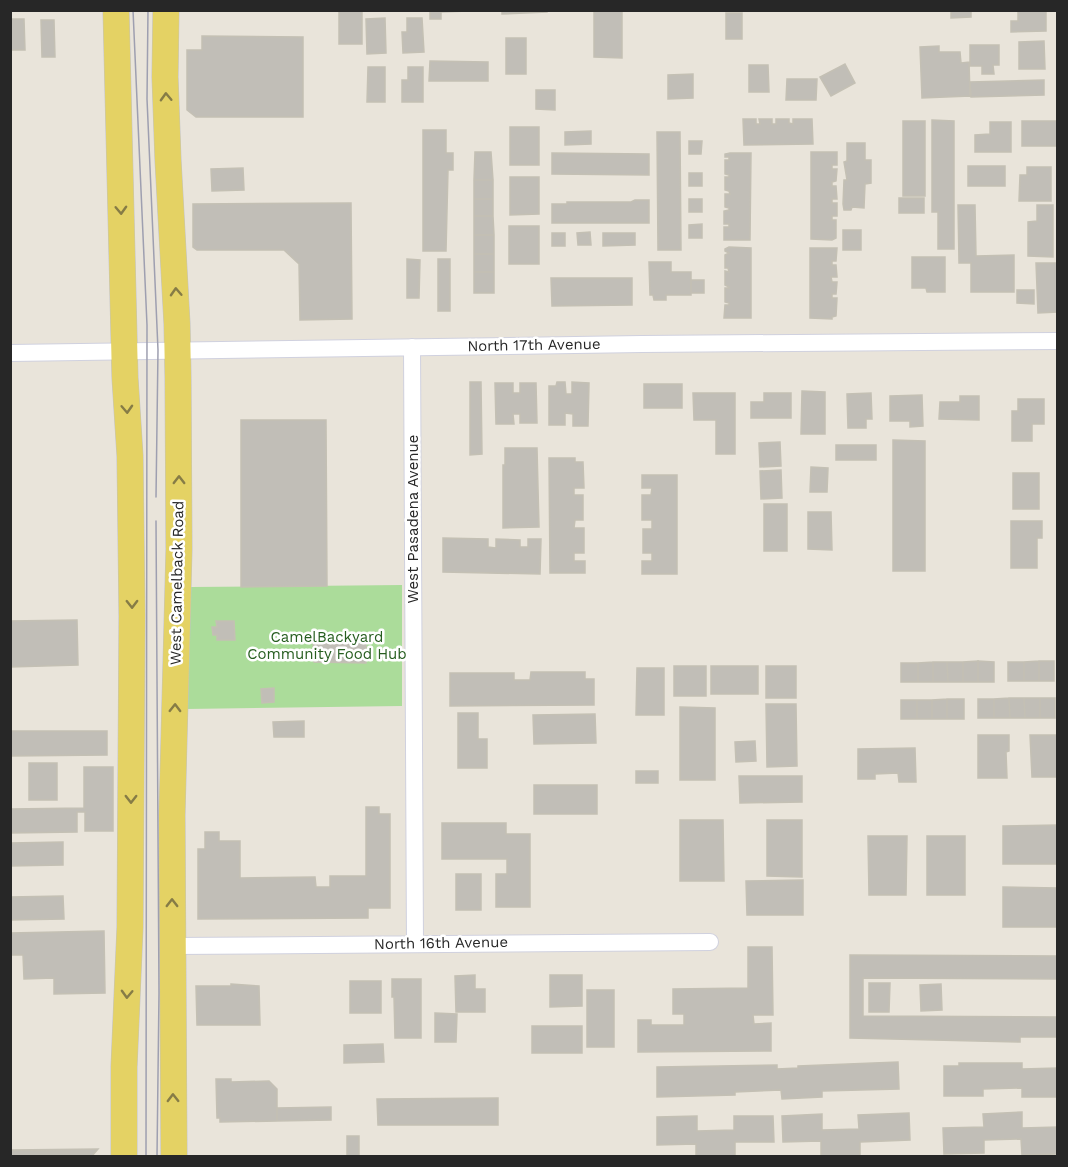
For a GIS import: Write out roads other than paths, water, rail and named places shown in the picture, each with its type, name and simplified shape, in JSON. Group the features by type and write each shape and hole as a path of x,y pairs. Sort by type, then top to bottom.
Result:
{"main road":[{"path":"116,10 124,351 130,456 132,616 130,927 124,1067 124,1156"},
{"name":"West Camelback Road","path":"166,10 165,77 168,169 178,350 179,539 172,814 174,1156"}],"street":[{"name":"North 17th Avenue","path":"10,352 1058,341"},
{"name":"West Pasadena Avenue","path":"412,347 414,944"},
{"name":"North 16th Avenue","path":"172,946 710,942"}],"tram line":[{"path":"133,10 147,325 146,1156"},
{"path":"148,10 147,99 158,350 156,497"},
{"path":"156,521 159,993 157,1156"}],"park label":[{"name":"CamelBackyard Community Food Hub","path":"327,646"}]}
